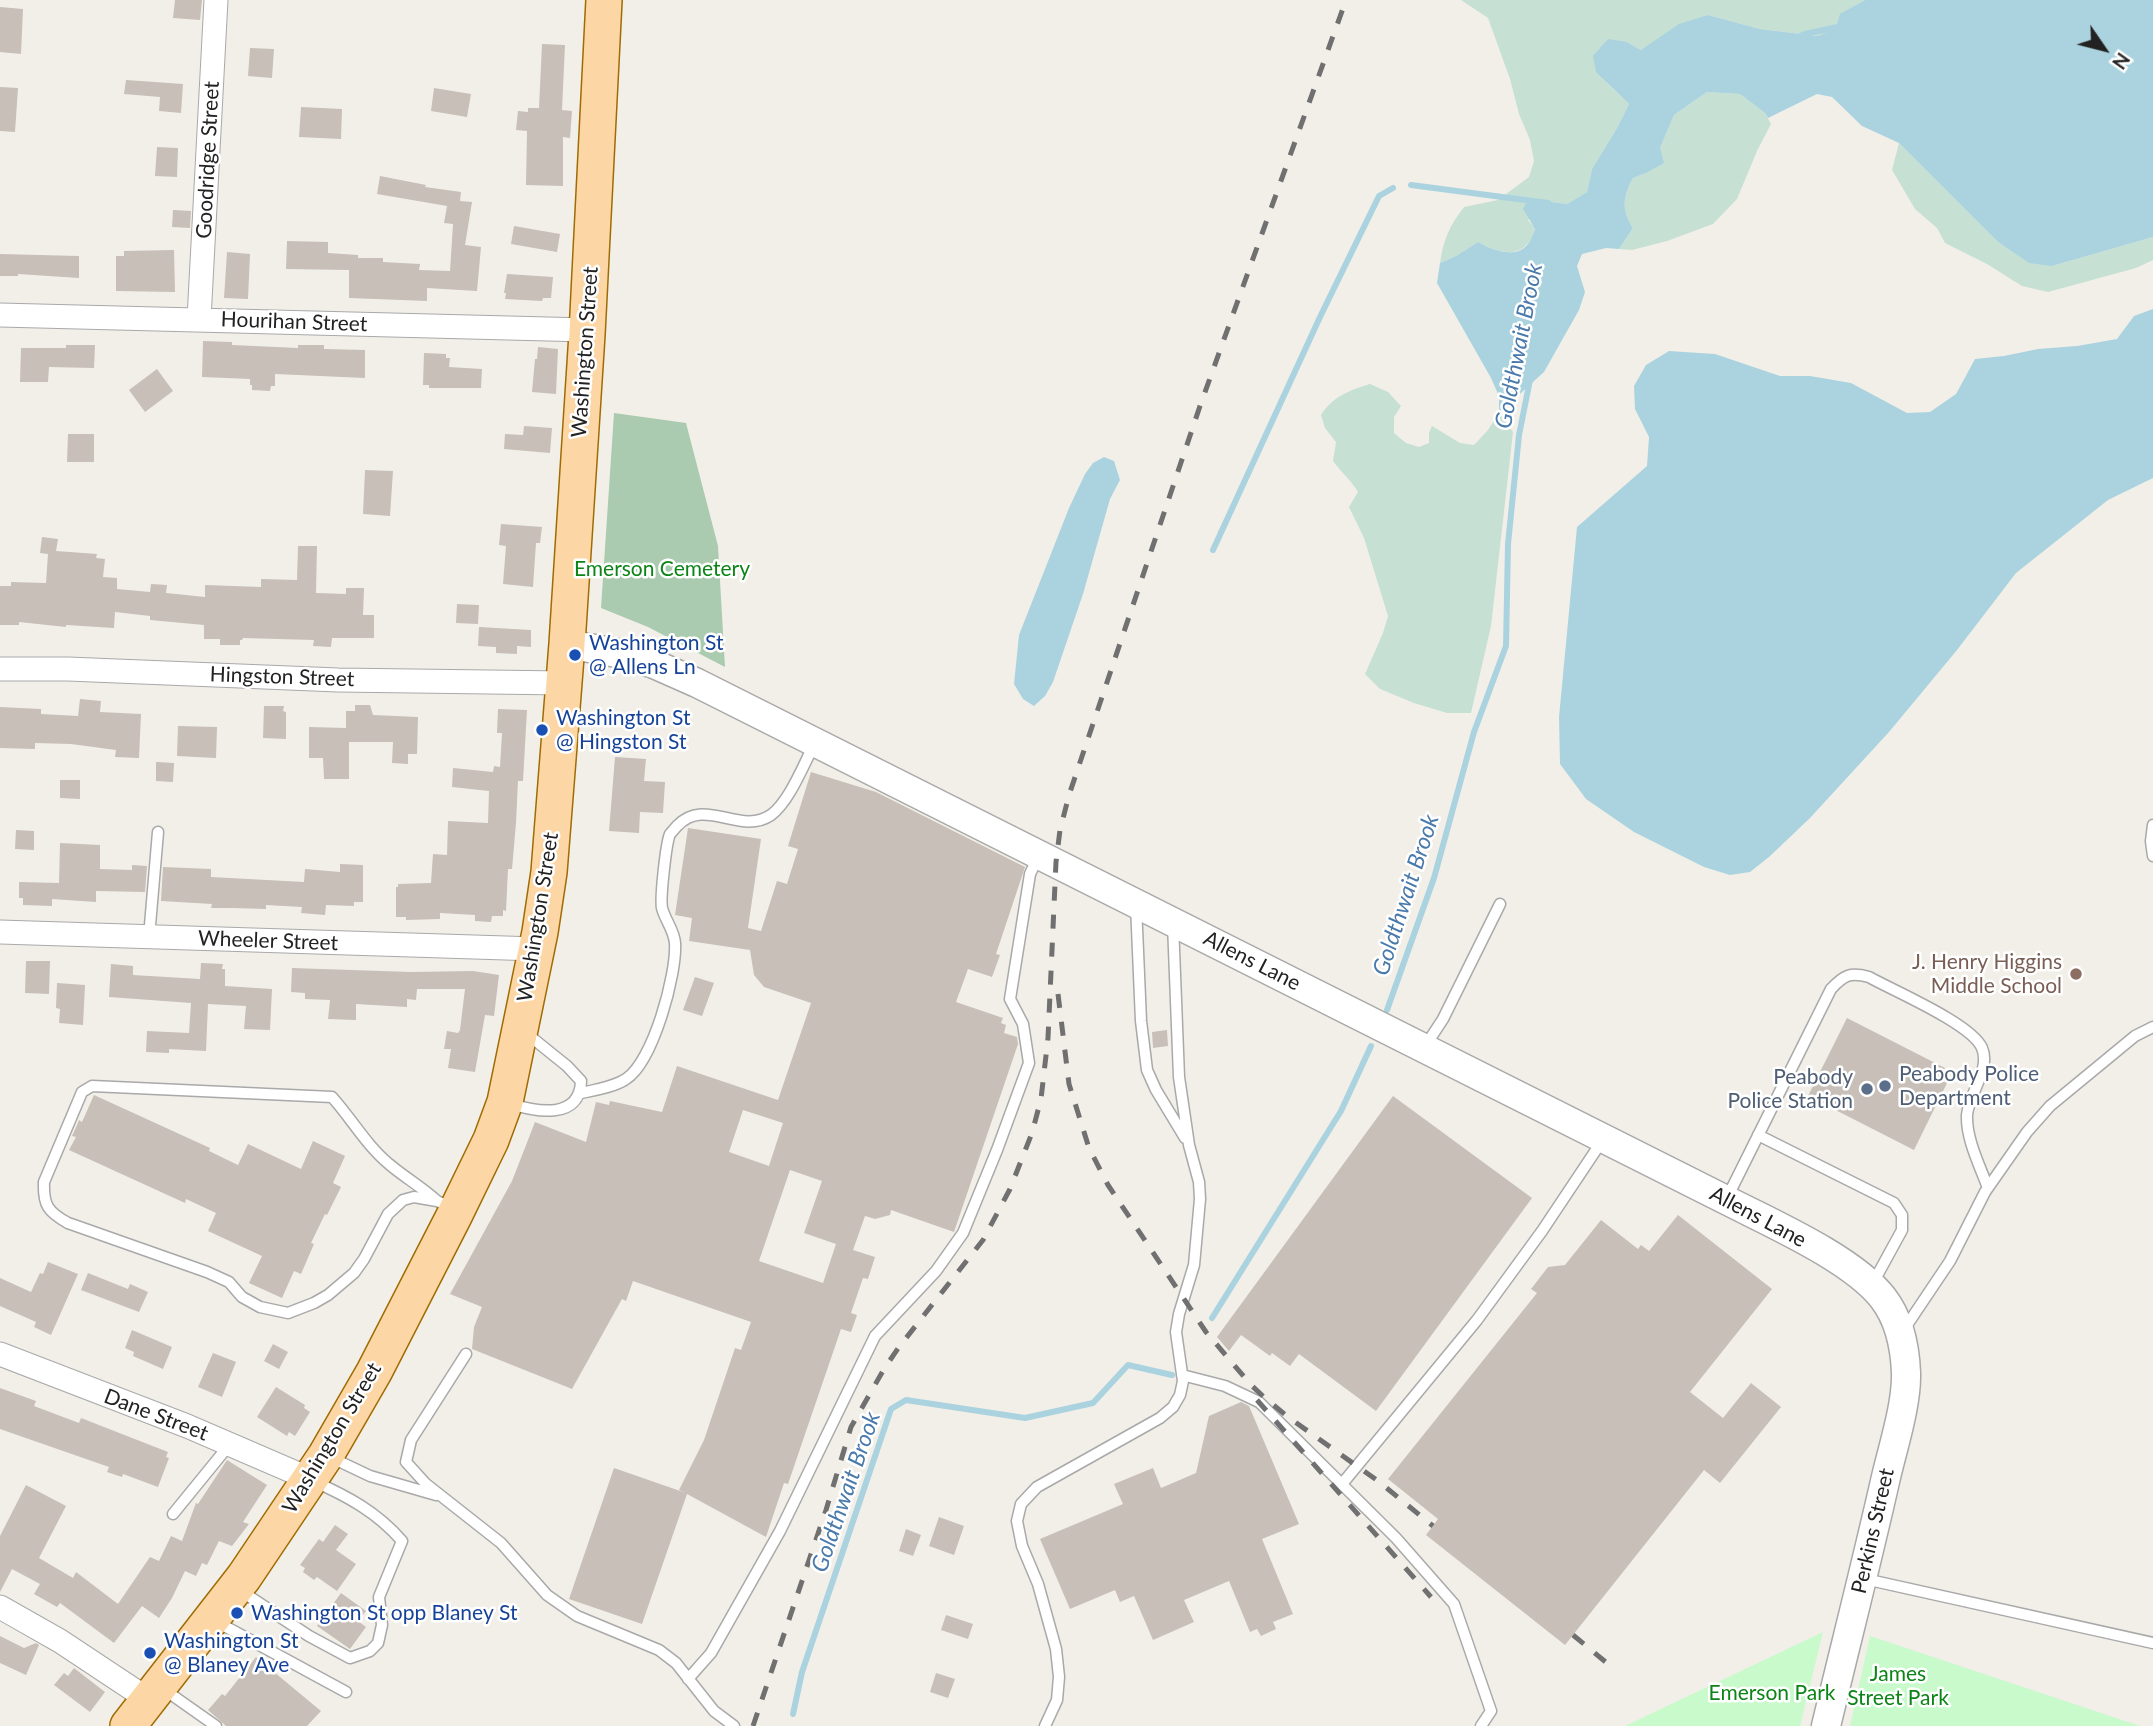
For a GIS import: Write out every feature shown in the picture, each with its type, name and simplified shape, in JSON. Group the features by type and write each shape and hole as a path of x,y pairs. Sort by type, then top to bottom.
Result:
{"main road":[{"name":"Washington Street","path":"145,1704 235,1588 318,1467 374,1372 447,1205 491,1140 505,1102 537,949 549,872 587,330 604,0"}],"street":[{"name":"Goodridge Street","path":"199,319 216,0"},
{"name":"Hourihan Street","path":"0,315 587,330"},
{"name":"Allens Lane","path":"567,644 617,653 654,664 1040,854 1726,1200 1832,1256 1872,1285 1884,1300 1902,1334"},
{"name":"Hingston Street","path":"0,669 564,684"},
{"name":"Wheeler Street","path":"0,932 537,949"},
{"name":"Perkins Street","path":"1826,1726 1904,1396 1906,1375 1902,1334"},
{"name":"Dane Street","path":"0,1354 230,1444 318,1467"},
{"path":"0,1607 50,1635 145,1704"}],"lane":[{"path":"505,1102 550,1111 571,1105 581,1093 625,1081 636,1071 651,1047 674,969 675,940 662,908 662,886 670,834 685,818 701,813 757,822 772,814 784,802 815,742"},
{"path":"2153,825 2153,856"},
{"path":"149,937 158,832"},
{"path":"688,1679 711,1653 780,1531 875,1336 936,1271 963,1233 1029,1063 1023,1024 1010,999 1030,874 1040,854"},
{"path":"1136,903 1141,1021 1147,1070 1189,1145"},
{"path":"1424,1048 1443,1019 1500,904"},
{"path":"1045,1726 1057,1700 1059,1677 1056,1649 1038,1584 1022,1546 1017,1521 1021,1504 1037,1487 1160,1418 1173,1407 1180,1395 1182,1375 1176,1332 1194,1265 1200,1199 1179,1077 1173,921"},
{"path":"1726,1200 1831,989 1842,977 1857,974 1964,1027 1982,1046 1985,1061 1967,1115 1970,1139 1988,1188"},
{"path":"1902,1334 1950,1261 1988,1188 2027,1132 2050,1106 2135,1036 2153,1027"},
{"path":"520,1028 574,1073 581,1081 581,1093"},
{"path":"92,1086 332,1097 389,1164 447,1205 414,1197 403,1200 388,1214 354,1273 321,1299 288,1313 260,1307 242,1297 229,1282 207,1272 68,1223 46,1206 43,1194 44,1182 82,1092 92,1086"},
{"path":"1758,1135 1894,1203 1902,1215 1902,1230 1872,1285"},
{"path":"1342,1484 1478,1320 1604,1139"},
{"path":"466,1354 411,1440 406,1462 426,1484 501,1543 547,1595 577,1616 659,1650 676,1663 714,1711 734,1726"},
{"path":"1182,1375 1225,1386 1259,1402 1396,1538 1454,1604 1491,1711 1481,1726"},
{"path":"173,1514 230,1444"},
{"path":"318,1467 370,1476 442,1496"},
{"path":"235,1588 309,1636 350,1658 370,1651 378,1643 382,1625 379,1597 402,1541 386,1523 340,1493 318,1467"},
{"path":"1862,1578 2153,1643"},
{"path":"212,1619 346,1692"},
{"path":"145,1704 216,1726"}],"green space":[{"path":"1461,0 1865,0 1856,5 1836,28 1818,36 1760,29 1708,15 1641,50 1627,42 1607,83 1629,104 1592,169 1587,192 1567,204 1544,201 1528,220 1535,228 1530,241 1522,249 1503,252 1478,242 1440,263 1448,233 1464,207 1498,200 1529,177 1534,161 1530,140 1488,18"},
{"path":"1707,92 1740,94 1765,113 1771,124 1737,199 1713,224 1667,241 1632,250 1619,249 1633,228 1625,203 1633,178 1646,173 1674,115"},
{"path":"1899,143 1997,241 2052,266 2153,237 2153,260 2136,268 2048,292 2022,286 1987,264 1945,243 1937,228 1915,209 1892,170"},
{"path":"1370,384 1388,392 1401,406 1394,417 1394,433 1406,443 1419,447 1429,443 1432,426 1460,443 1474,445 1499,413 1513,432 1491,626 1471,713 1447,713 1414,703 1380,689 1365,674 1388,616 1364,538 1349,507 1358,492 1333,461 1336,442 1325,428 1321,415 1330,403 1342,395"},
{"name":"Emerson Cemetery","path":"614,413 686,423 718,546 725,667 648,627 601,608"},
{"name":"Emerson Park","path":"1823,1632 1800,1726 1625,1726"},
{"name":"James Street Park","path":"1870,1636 2140,1726 1850,1726"}],"water":[{"path":"1865,0 2153,0 2153,237 2052,266 2029,263 1997,241 1899,143 1862,126 1832,97 1817,94 1768,118 1740,94 1707,92 1674,115 1660,148 1664,163 1633,178 1627,191 1625,209 1633,228 1619,249 1606,248 1582,254 1577,266 1585,292 1579,310 1544,372 1499,413 1499,396 1491,378 1437,283 1440,263 1478,242 1503,252 1516,252 1528,243 1535,229 1523,209 1526,203 1544,201 1567,204 1587,192 1592,169 1629,104 1596,72 1593,56 1608,39 1627,42 1641,50 1679,24 1708,15 1760,29 1818,36 1836,28 1840,14"},
{"path":"2153,309 2153,478 2108,500 2016,573 1889,732 1810,818 1769,857 1750,872 1730,875 1704,867 1634,832 1586,799 1560,764 1559,717 1577,527 1647,466 1649,437 1635,409 1634,386 1646,365 1669,351 1715,354 1780,376 1810,376 1851,383 1907,413 1930,412 1956,394 1975,359 2117,339 2134,316"},
{"path":"1104,457 1114,461 1120,480 1110,499 1083,594 1053,682 1045,696 1034,706 1023,699 1014,684 1019,635 1085,474 1093,463"}],"building":[{"path":"175,0 202,0 200,20 173,18"},
{"path":"0,7 23,9 21,54 0,52"},
{"path":"542,44 565,45 562,110 572,111 570,138 563,137 563,186 526,185 527,131 516,130 518,111 528,112 528,108 539,108"},
{"path":"250,48 274,49 272,78 248,76"},
{"path":"126,80 183,84 181,113 159,111 160,97 124,94"},
{"path":"0,87 18,88 15,132 0,131"},
{"path":"434,88 471,94 467,117 431,111"},
{"path":"301,107 342,109 341,139 299,137"},
{"path":"157,147 178,148 177,177 155,176"},
{"path":"380,176 461,192 460,201 472,202 465,245 481,247 477,291 427,288 427,301 349,298 349,270 286,269 287,241 328,242 328,253 358,255 358,258 383,258 383,262 420,264 419,270 450,271 453,224 444,223 447,206 377,194"},
{"path":"173,210 191,211 190,228 172,227"},
{"path":"514,226 560,234 557,252 511,244"},
{"path":"174,250 175,292 116,291 116,256 124,256 124,251"},
{"path":"227,252 250,254 248,299 224,298"},
{"path":"0,254 79,256 79,278 18,274 0,276"},
{"path":"507,274 553,277 551,298 543,298 542,301 505,299"},
{"path":"203,341 298,348 298,345 324,345 324,349 365,350 365,378 275,374 275,386 271,386 270,391 252,390 250,379 202,377"},
{"path":"66,345 95,345 94,368 49,367 48,382 20,382 21,348 66,348"},
{"path":"538,347 558,349 556,394 532,392"},
{"path":"424,353 446,354 446,358 450,358 449,367 482,369 481,388 429,388 429,385 423,385"},
{"path":"157,369 173,391 145,412 129,390"},
{"path":"524,426 552,428 550,453 504,449 505,434 523,435"},
{"path":"68,434 94,434 94,462 67,462"},
{"path":"365,470 393,471 390,516 363,514"},
{"path":"501,524 542,527 540,543 536,543 533,587 503,584 506,546 499,545"},
{"path":"42,537 58,539 56,551 97,554 96,558 105,559 103,577 117,578 117,589 150,592 151,584 167,585 166,593 205,597 205,585 261,587 261,579 297,580 298,546 317,546 316,593 346,594 346,588 364,588 363,615 374,615 374,638 332,638 331,647 313,646 314,640 243,638 240,645 220,645 220,639 204,639 204,625 150,620 150,616 115,612 114,628 19,622 19,625 0,625 0,586 11,586 11,582 46,583 48,554 40,553"},
{"path":"457,604 479,605 478,624 456,623"},
{"path":"479,627 531,630 531,647 517,646 517,654 496,653 496,647 478,646"},
{"path":"80,699 101,701 100,712 141,714 139,758 115,757 116,750 71,744 35,743 35,749 0,748 0,707 41,709 41,714 78,716"},
{"path":"355,705 370,705 373,715 418,717 417,754 408,754 408,764 392,763 393,742 349,742 349,779 324,779 323,758 309,758 309,727 346,728 346,711 355,711"},
{"path":"264,706 284,706 286,739 263,738"},
{"path":"498,709 527,710 523,781 518,781 512,869 508,869 506,911 503,910 503,916 492,916 491,922 475,921 475,915 440,913 440,919 406,920 406,917 396,917 398,884 431,883 433,854 447,855 448,821 488,823 489,791 452,787 453,768 493,772 494,766 500,767 502,733 497,733"},
{"path":"178,726 217,727 216,758 177,756"},
{"path":"615,757 646,759 644,781 665,782 663,813 640,812 639,833 609,831"},
{"path":"156,762 174,763 173,782 156,781"},
{"path":"811,772 876,792 1025,867 996,954 1000,955 992,977 968,969 956,1002 1003,1018 1001,1023 1006,1025 1004,1033 1017,1037 1018,1044 954,1232 891,1210 890,1215 875,1219 865,1216 853,1250 875,1257 868,1279 863,1278 851,1313 857,1315 851,1332 841,1329 788,1484 784,1483 766,1537 687,1494 642,1624 569,1599 614,1468 686,1493 679,1490 704,1440 735,1348 741,1350 751,1322 633,1281 626,1301 622,1299 572,1389 472,1349 474,1327 482,1307 450,1294 512,1181 535,1122 586,1142 596,1102 609,1105 610,1101 662,1112 677,1066 778,1100 811,1003 764,987 754,975 750,950 689,941 692,918 675,915 688,828 761,839 748,928 761,931 777,881 787,884 798,849 788,846","holes":["743,1110 783,1123 769,1166 729,1152","790,1170 822,1181 804,1233 836,1244 823,1283 759,1261"]},
{"path":"60,780 80,780 80,799 60,798"},
{"path":"16,830 34,831 34,850 15,849"},
{"path":"60,843 100,845 100,869 132,870 132,865 147,866 145,892 96,891 96,902 52,899 52,906 23,905 23,898 19,898 19,882 59,883"},
{"path":"340,864 363,865 363,902 354,902 354,906 326,905 325,915 301,913 302,907 266,905 266,909 211,908 212,904 161,901 163,867 211,869 211,877 304,882 305,869 340,872"},
{"path":"26,961 50,961 49,994 25,993"},
{"path":"201,963 223,964 225,986 272,989 270,1030 244,1029 246,1006 208,1004 206,1051 169,1049 169,1053 146,1052 147,1031 189,1033 191,1003 109,997 111,964 133,966 133,975 200,979"},
{"path":"292,968 473,971 499,975 494,1016 485,1015 475,1072 448,1068 451,1049 444,1049 447,1031 458,1033 460,1030 465,989 417,989 416,1000 407,999 407,1007 356,1004 356,1020 328,1019 330,1000 305,999 305,993 291,992"},
{"path":"695,977 714,983 702,1016 683,1010"},
{"path":"57,983 85,985 83,1025 59,1023 60,1009 56,1008"},
{"path":"1847,1018 1945,1068 1939,1079 1947,1083 1914,1150 1808,1096"},
{"path":"1167,1030 1168,1046 1153,1048 1152,1032"},
{"path":"94,1095 210,1148 209,1151 238,1165 248,1144 301,1169 313,1141 345,1156 333,1183 341,1187 311,1243 314,1244 301,1274 294,1271 282,1298 249,1283 262,1256 208,1231 216,1213 186,1199 185,1203 69,1150 76,1137 72,1136 79,1120 82,1122"},
{"path":"1393,1096 1532,1198 1376,1411 1299,1354 1290,1366 1272,1353 1270,1356 1241,1335 1229,1351 1217,1337"},
{"path":"1678,1215 1772,1289 1690,1392 1723,1418 1751,1383 1781,1407 1720,1483 1704,1470 1565,1645 1426,1535 1438,1519 1388,1479 1537,1293 1531,1289 1548,1267 1565,1265 1601,1220 1638,1249 1641,1245 1649,1251"},
{"path":"48,1262 78,1274 51,1335 34,1327 36,1322 0,1306 0,1278 31,1292"},
{"path":"88,1273 128,1289 130,1284 148,1292 139,1312 81,1290"},
{"path":"132,1330 172,1347 163,1369 133,1356 134,1352 125,1348"},
{"path":"273,1344 288,1352 279,1369 264,1361"},
{"path":"213,1353 236,1362 222,1397 198,1387"},
{"path":"276,1387 305,1405 304,1408 310,1412 295,1436 289,1432 287,1436 257,1417"},
{"path":"0,1388 36,1401 34,1406 79,1423 81,1418 168,1452 166,1457 169,1458 158,1487 123,1474 122,1477 107,1472 109,1467 0,1429"},
{"path":"1241,1402 1249,1406 1299,1524 1262,1539 1293,1614 1273,1622 1276,1629 1261,1636 1257,1629 1250,1632 1229,1581 1184,1600 1194,1622 1153,1640 1134,1596 1120,1602 1115,1590 1070,1609 1040,1539 1123,1504 1114,1484 1153,1468 1161,1488 1196,1473 1209,1416"},
{"path":"227,1460 267,1485 243,1522 249,1524 232,1546 219,1541 207,1565 202,1563 196,1576 185,1571 159,1618 142,1606 114,1643 60,1603 57,1607 34,1594 40,1584 12,1569 0,1592 0,1536 26,1485 66,1506 39,1558 73,1578 76,1572 118,1604 150,1557 159,1561 171,1536 182,1541 196,1503 198,1504"},
{"path":"939,1517 964,1526 954,1555 929,1546"},
{"path":"335,1525 348,1534 336,1550 356,1564 337,1591 317,1577 314,1580 303,1572 305,1568 300,1565 319,1539 323,1542"},
{"path":"906,1529 921,1535 913,1556 899,1551"},
{"path":"341,1593 366,1611 358,1621 366,1627 350,1649 317,1626"},
{"path":"946,1615 973,1624 968,1639 941,1630"},
{"path":"0,1636 24,1648 36,1643 39,1645 26,1675 0,1663"},
{"path":"256,1657 321,1711 307,1726 226,1726 208,1710 222,1694 225,1696"},
{"path":"74,1668 105,1692 90,1712 54,1685 64,1673 68,1676"},
{"path":"936,1673 955,1679 948,1698 930,1692"}],"waterway":[{"name":"Goldthwait Brook","path":"1798,37 1842,26"},
{"path":"1411,185 1548,203"},
{"path":"1213,550 1379,196 1393,188"},
{"name":"Goldthwait Brook","path":"1387,1010 1434,878 1474,732 1506,646 1508,544 1519,435 1530,380"},
{"name":"Goldthwait Brook","path":"1212,1318 1341,1111 1371,1046"},
{"name":"Goldthwait Brook","path":"793,1714 802,1672 891,1409 906,1400 1025,1418 1093,1403 1128,1365 1172,1375"}],"railway":[{"path":"753,1726 851,1427 899,1347 983,1240 1010,1189 1032,1133 1041,1099 1048,1038 1056,862 1060,830 1069,795 1200,406 1346,0"},
{"path":"1058,994 1069,1084 1089,1148 1108,1185 1206,1332 1265,1398 1378,1481 1433,1526"},
{"path":"1257,1400 1431,1597"},
{"path":"1573,1635 1608,1664"}],"place":[{"name":"Washington St @ Allens Ln","path":"575,655"},
{"name":"Washington St @ Hingston St","path":"542,730"},
{"name":"J. Henry Higgins Middle School","path":"2076,974"},
{"name":"Peabody Police Department","path":"1885,1086"},
{"name":"Peabody Police Station","path":"1867,1089"},
{"name":"Washington St opp Blaney St","path":"237,1613"},
{"name":"Washington St @ Blaney Ave","path":"150,1653"}]}
